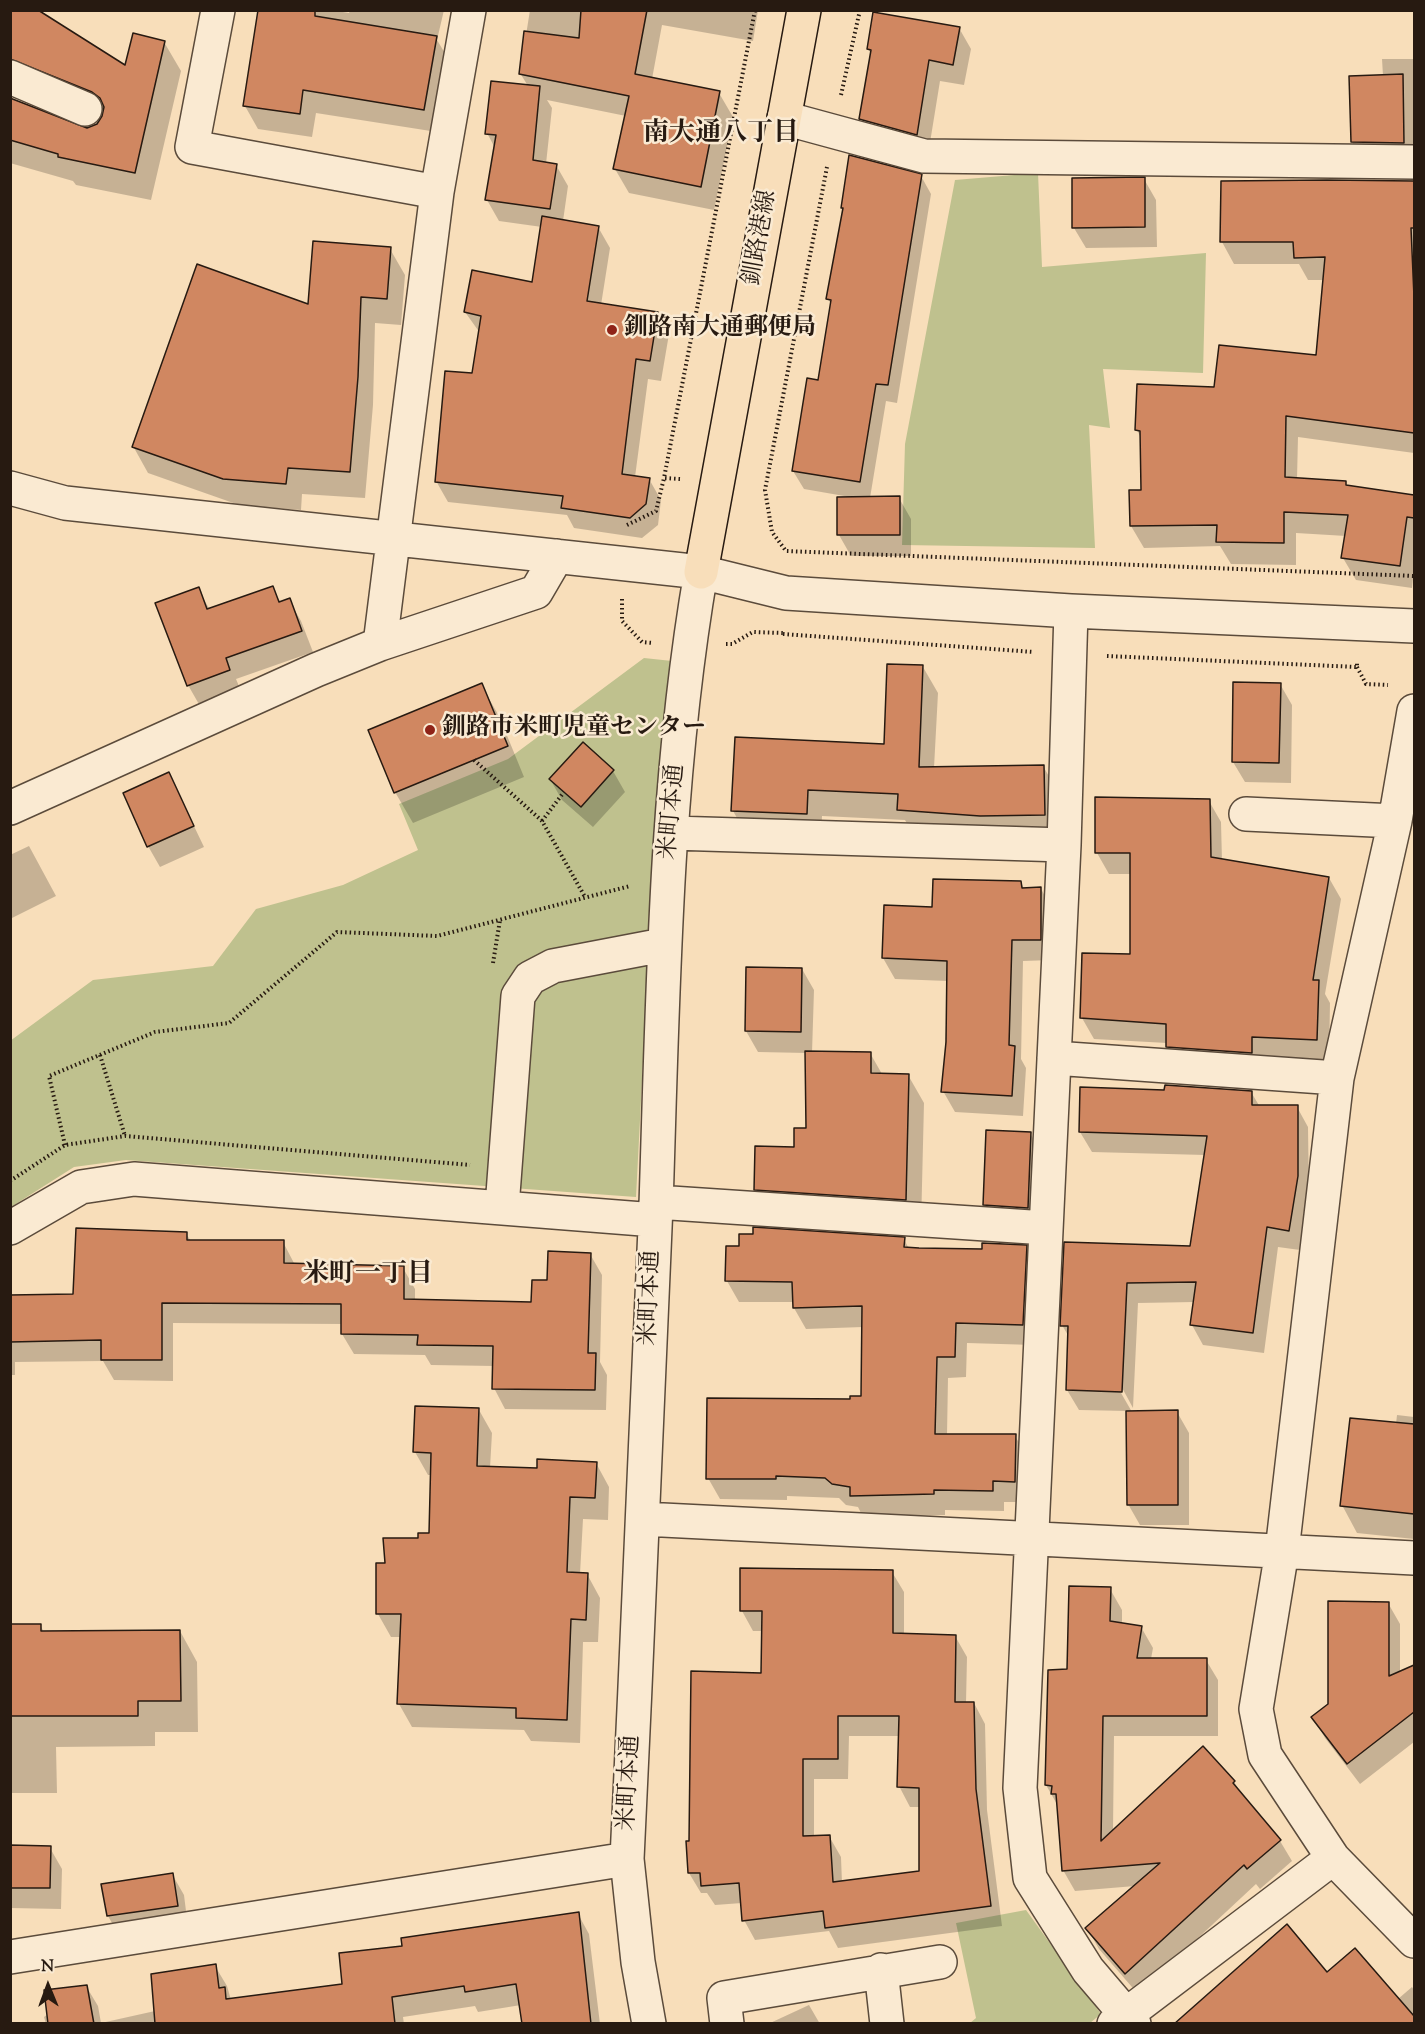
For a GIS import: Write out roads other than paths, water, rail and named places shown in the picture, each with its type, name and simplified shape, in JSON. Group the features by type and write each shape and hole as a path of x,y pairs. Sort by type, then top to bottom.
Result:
{"main road":[{"name":"釧路港線","path":"701,572 804,10"}],"street":[{"path":"218,10 192,147 437,192"},
{"path":"380,645 437,192 469,10"},
{"path":"10,77 85,109"},
{"path":"784,118 924,156 1414,162"},
{"path":"10,488 64,503 701,572 786,593 1071,611 1414,626"},
{"path":"10,807 305,675 380,645 536,592 557,556"},
{"name":"米町本通","path":"649,2024 638,1962 627,1859 656,1211 663,945 688,645 701,572"},
{"path":"1071,611 1064,845 1034,1538 1020,1788 1030,1878 1088,1970 1124,2020 1333,1857"},
{"path":"1414,711 1395,821 1337,1078 1282,1551 1256,1709 1265,1755 1333,1857 1414,1941"},
{"path":"1246,814 1395,821"},
{"path":"672,833 1064,845"},
{"path":"502,1207 518,996 530,978 553,966 663,945"},
{"path":"1054,1058 1337,1078"},
{"path":"10,1228 81,1186 134,1179 502,1207 656,1211 1046,1228"},
{"path":"643,1518 1414,1558"},
{"path":"10,1957 627,1859"},
{"path":"727,2024 724,1998 881,1970 940,1962"},
{"path":"881,1970 887,2024"}],"place":[{"name":"釧路南大通郵便局","path":"612,330"},
{"name":"釧路市米町児童センター","path":"430,730"}],"district":[{"name":"南大通八丁目","path":"721,136"},
{"name":"米町一丁目","path":"368,1277"}]}
